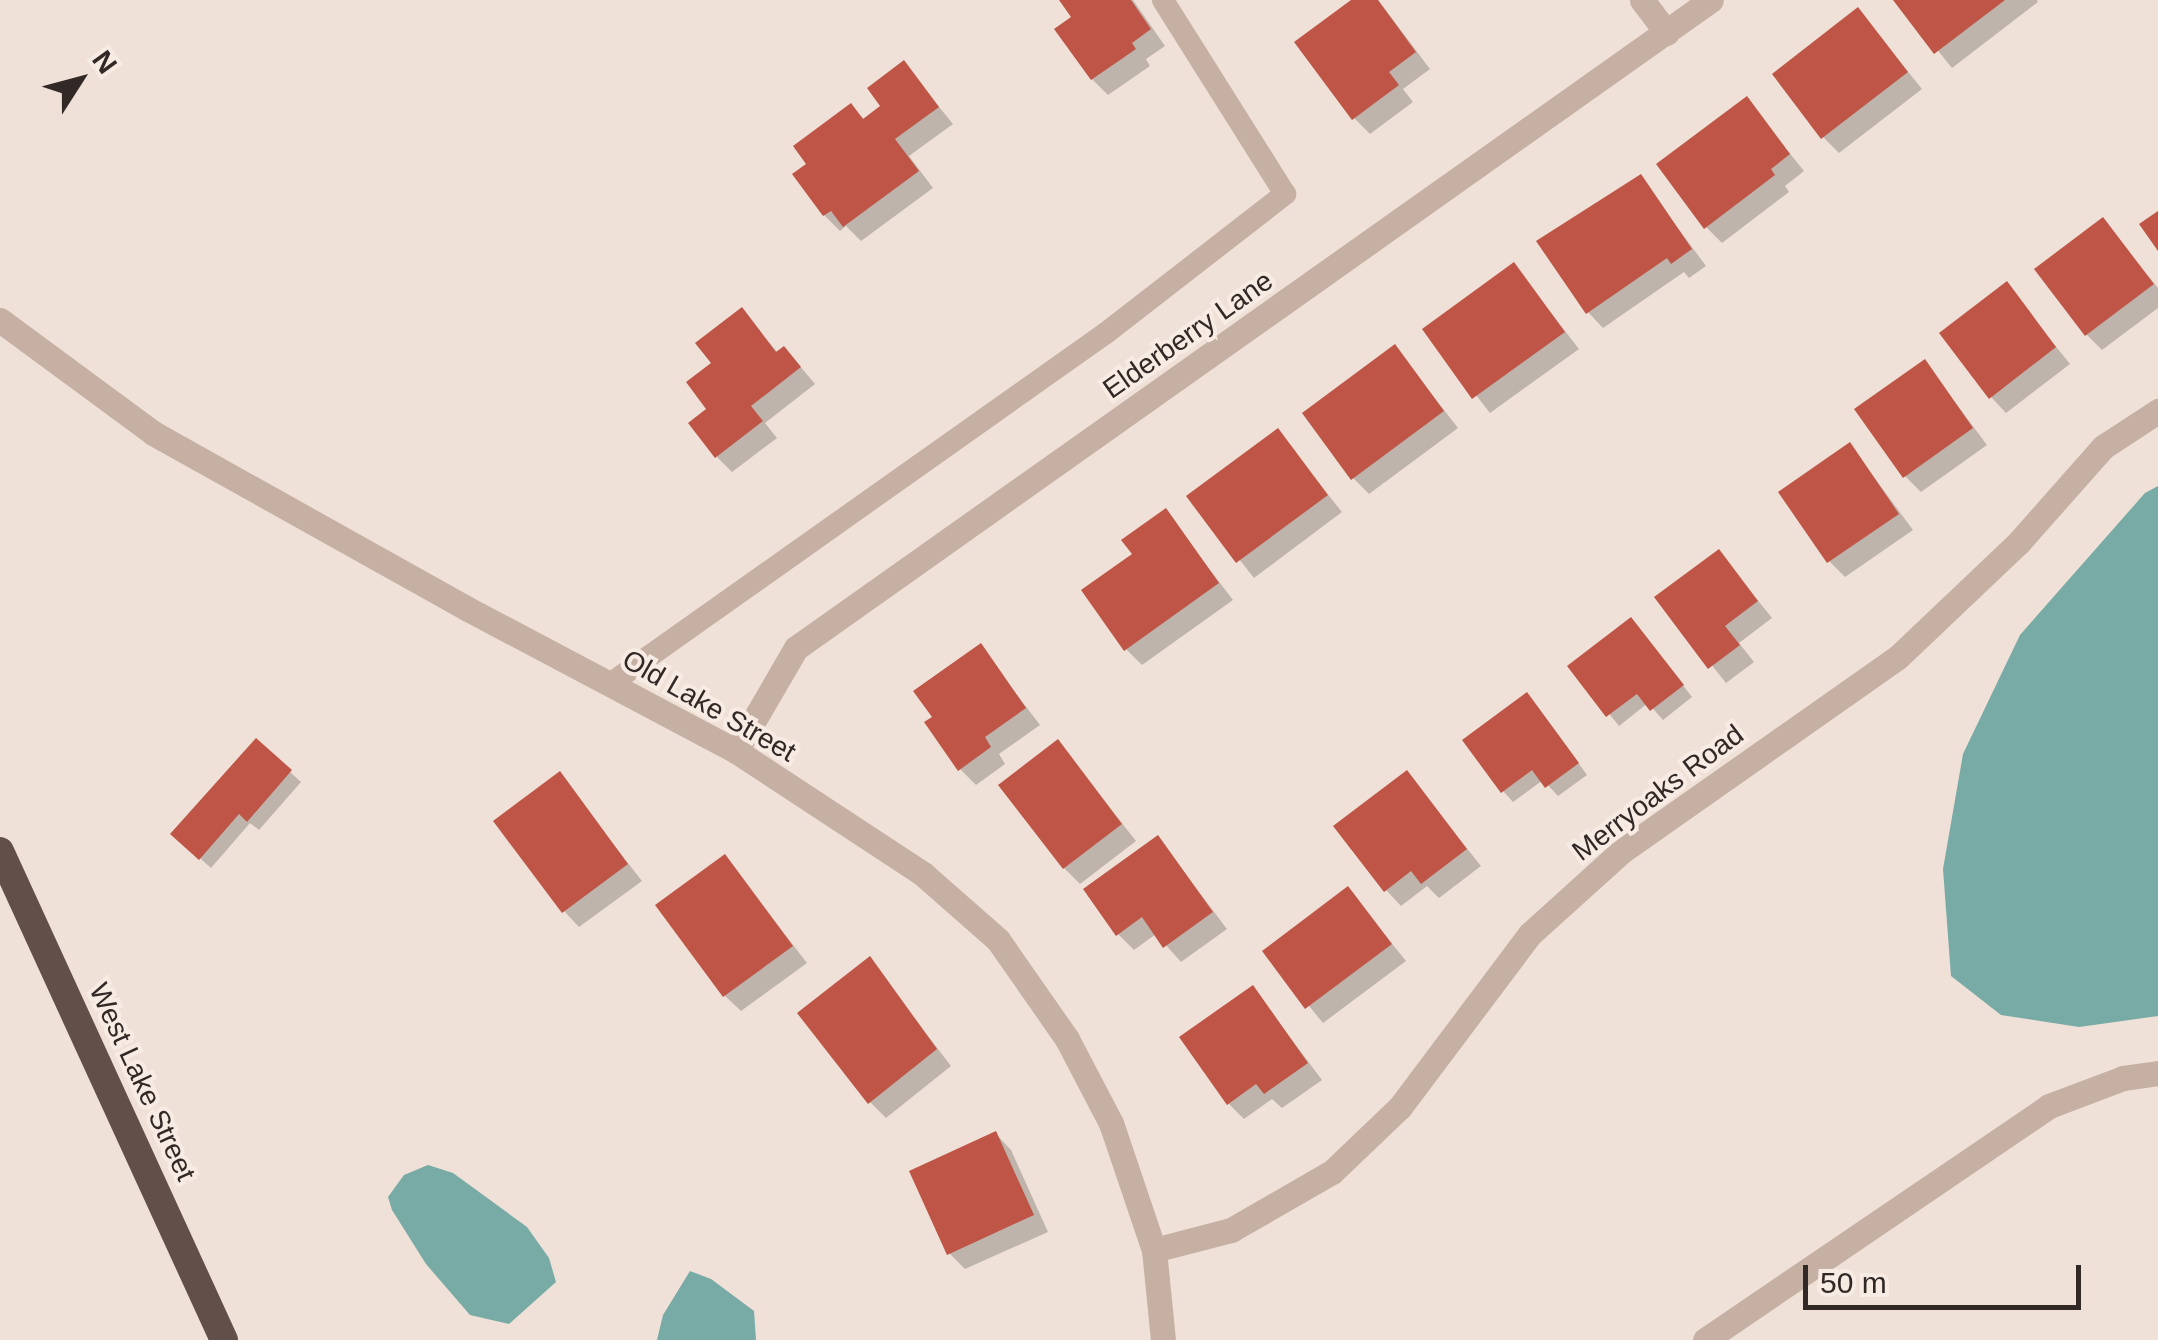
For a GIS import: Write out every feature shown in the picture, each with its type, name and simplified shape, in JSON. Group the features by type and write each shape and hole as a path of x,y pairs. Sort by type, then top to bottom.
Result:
{"highway":[{"name":"West Lake Street","path":"0,851 224,1340"}],"street":[{"path":"1642,0 1668,33"},
{"name":"Elderberry Lane","path":"736,751 796,648 1711,0"},
{"name":"Old Lake Street","path":"0,320 154,433 736,751 923,874 998,940 1068,1039 1110,1123 1154,1250 1163,1340"},
{"name":"Merryoaks Road","path":"1154,1250 1231,1230 1332,1172 1400,1107 1530,934 1622,851 1898,657 2018,542 2102,447 2158,411"},
{"path":"1705,1340 2049,1106 2123,1078 2158,1073"}],"lane":[{"path":"610,684 1106,333 1285,194 1163,0"}],"water":[{"path":"2158,486 2158,1016 2079,1027 2001,1015 1951,976 1943,869 1963,754 2020,635 2145,493"},
{"path":"428,1165 453,1173 527,1227 549,1258 556,1282 509,1324 470,1315 426,1264 392,1210 388,1197 404,1175"},
{"path":"690,1271 711,1279 754,1311 756,1340 657,1340 663,1315"}],"building":[{"path":"1059,0 1131,0 1151,29 1132,43 1136,49 1091,80 1054,29 1071,17"},
{"path":"1351,0 1378,0 1416,52 1389,72 1399,85 1352,120 1294,42"},
{"path":"1893,0 2005,0 1934,54"},
{"path":"1858,7 1908,72 1821,139 1772,74"},
{"path":"904,60 939,107 895,139 919,171 843,227 831,211 823,216 792,174 806,164 793,146 851,103 863,119 880,106 867,88"},
{"path":"1747,96 1790,154 1771,169 1775,175 1704,229 1656,164"},
{"path":"1641,174 1692,249 1671,264 1667,258 1586,314 1536,241"},
{"path":"2158,211 2158,251 2139,224"},
{"path":"2103,217 2154,284 2085,336 2034,269"},
{"path":"1514,262 1565,332 1472,399 1422,329"},
{"path":"2007,281 2056,347 1989,399 1939,333"},
{"path":"742,307 776,352 784,346 801,367 751,406 763,421 715,458 688,423 706,409 686,382 711,363 695,343"},
{"path":"1395,344 1444,411 1351,480 1302,413"},
{"path":"1925,359 1973,428 1903,478 1854,409"},
{"path":"1278,428 1328,495 1236,563 1186,496"},
{"path":"1850,442 1899,514 1827,563 1778,492"},
{"path":"1166,508 1219,583 1124,651 1081,590 1132,554 1121,540"},
{"path":"1719,549 1758,601 1725,626 1740,645 1708,669 1654,597"},
{"path":"1631,617 1684,685 1650,711 1637,694 1606,717 1567,666"},
{"path":"981,643 1026,708 985,737 991,747 958,771 924,722 932,717 913,691"},
{"path":"1527,692 1579,763 1545,788 1532,770 1501,793 1462,740"},
{"path":"256,738 292,770 247,822 239,814 199,860 170,834"},
{"path":"1058,739 1122,824 1063,869 998,785"},
{"path":"1407,770 1467,849 1421,884 1411,871 1384,892 1333,826"},
{"path":"560,771 628,864 562,913 493,821"},
{"path":"1158,835 1213,912 1163,948 1142,917 1116,936 1083,889"},
{"path":"725,854 793,946 723,997 655,905"},
{"path":"1348,886 1392,944 1305,1009 1262,951"},
{"path":"870,956 937,1049 868,1104 797,1013"},
{"path":"1253,985 1308,1063 1264,1094 1256,1084 1227,1105 1179,1037"},
{"path":"996,1131 1034,1215 947,1255 909,1171"}]}
